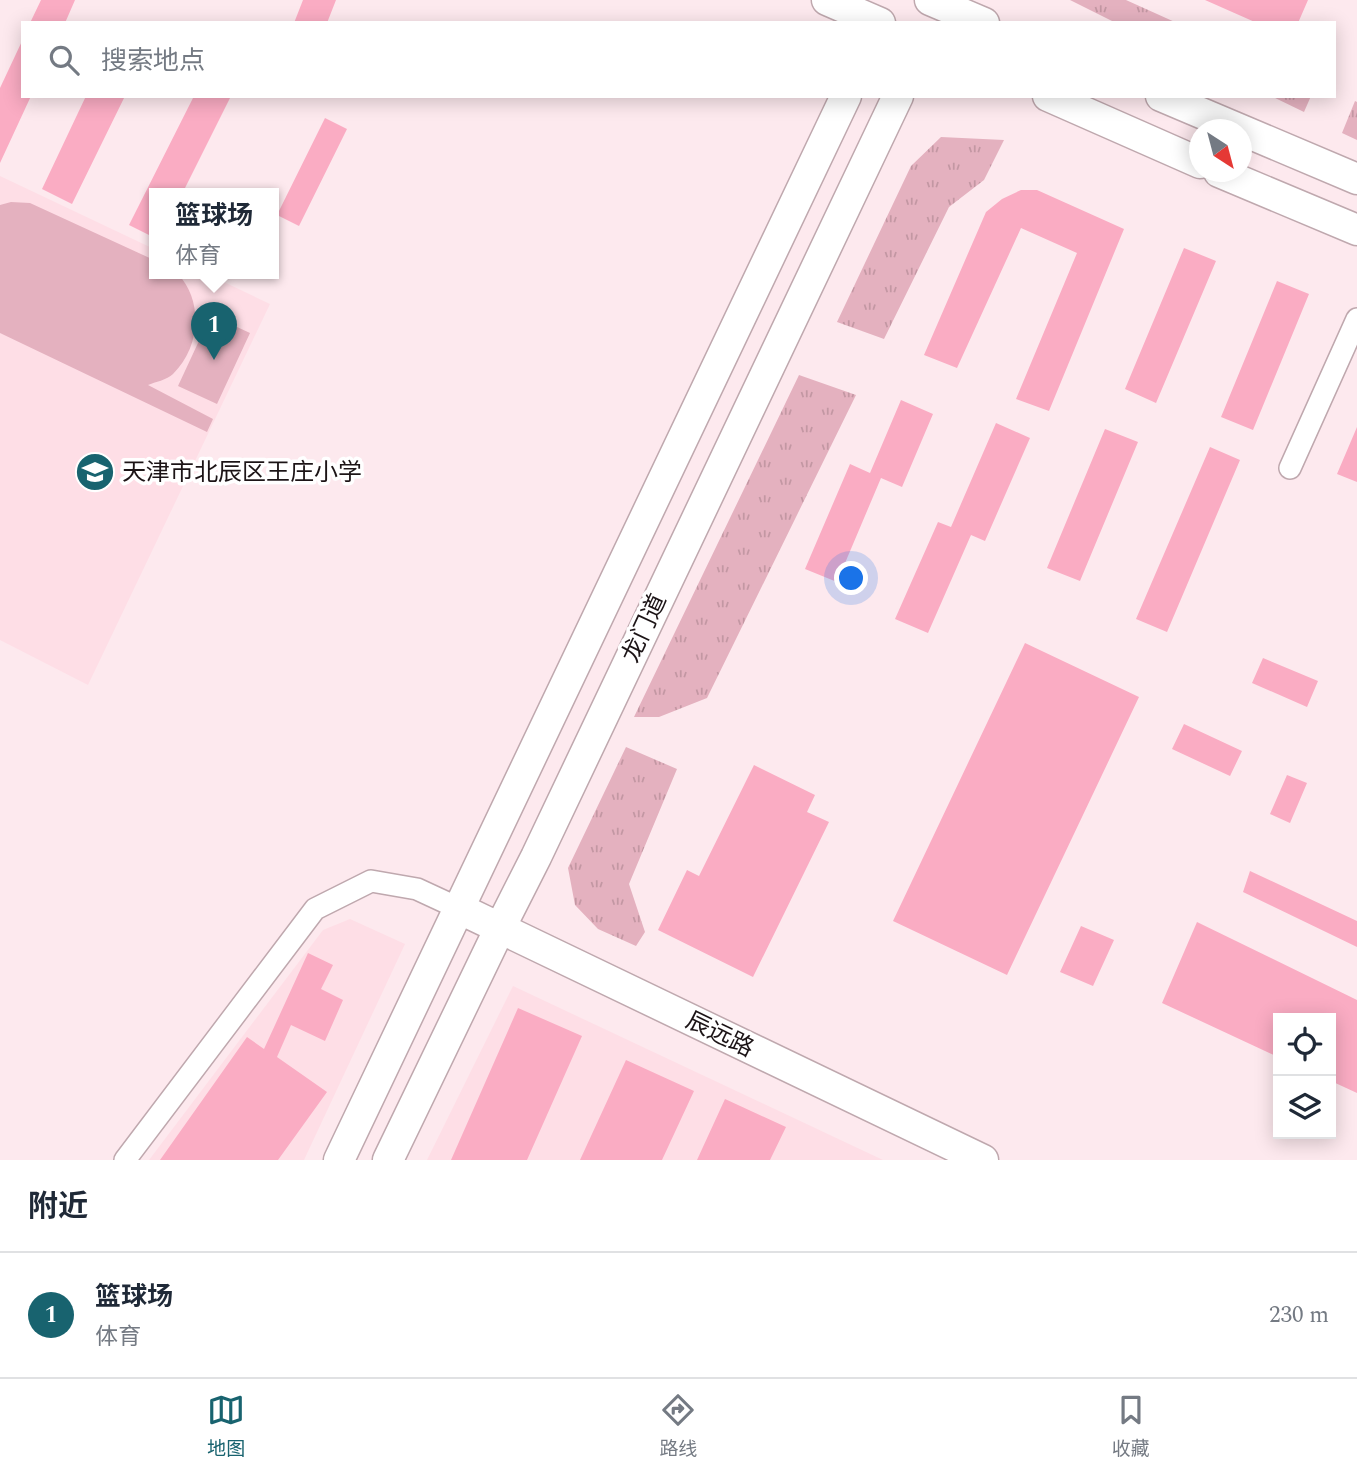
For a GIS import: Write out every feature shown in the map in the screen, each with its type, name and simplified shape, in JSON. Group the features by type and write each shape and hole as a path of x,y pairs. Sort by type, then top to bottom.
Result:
{"main road":[{"path":"827,0 875,21"},
{"path":"881,21 892,0"},
{"path":"937,7 978,21"},
{"name":"龙门道","path":"339,1160 845,98"},
{"name":"龙门道","path":"388,1160 536,857 897,98"},
{"path":"1053,98 1189,159"},
{"path":"1166,98 1357,179"},
{"path":"1243,182 1357,230"},
{"name":"辰远路","path":"458,908 983,1160"}],"street":[{"path":"1290,468 1357,319"},
{"path":"125,1160 315,909 371,881 417,890 458,908"}],"shaded area":[{"name":"天津市北辰区王庄小学","path":"0,176 149,247 149,279 218,279 270,304 88,685 0,640"},
{"path":"350,919 405,944 304,1160 149,1160 323,930"},
{"path":"513,986 883,1160 427,1160"}],"green space":[{"path":"1070,0 1126,0 1173,21 1112,21"},
{"path":"1275,98 1310,98 1304,112"},
{"path":"1355,101 1357,102 1357,140 1342,133"},
{"path":"941,137 1004,140 984,180 949,207 884,339 837,322 911,166"},
{"path":"11,202 30,203 149,258 149,279 182,279 192,298 195,311 189,351 173,374 148,385 213,419 207,432 0,333 0,205"},
{"path":"211,315 250,333 217,404 178,386"},
{"path":"799,375 856,395 707,698 659,717 634,717"},
{"path":"626,747 677,769 629,884 645,932 636,946 598,929 575,905 568,868"}],"building":[{"path":"41,0 75,0 66,21 31,21"},
{"path":"303,0 336,0 328,21 295,21"},
{"path":"1205,0 1308,0 1299,21 1252,21"},
{"path":"21,43 21,98 30,98 0,163 0,88"},
{"path":"85,98 124,98 72,204 42,189"},
{"path":"193,98 230,98 185,188 149,188 149,235 129,225"},
{"path":"325,118 347,129 299,226 279,216 279,211"},
{"path":"1021,190 1037,190 1124,229 1049,411 1016,399 1077,253 1021,228 957,368 924,355 986,212 1002,199"},
{"path":"1184,248 1216,261 1156,403 1125,389"},
{"path":"1277,281 1309,294 1253,430 1221,417"},
{"path":"901,400 933,414 902,487 881,478 837,582 805,569 850,464 870,473"},
{"path":"996,423 1030,438 985,541 971,535 928,633 895,619 938,522 951,527"},
{"path":"1357,427 1357,482 1337,474"},
{"path":"1105,429 1138,442 1080,581 1047,568"},
{"path":"1210,447 1240,460 1167,632 1136,619"},
{"path":"1025,643 1139,697 1007,975 893,921"},
{"path":"1263,658 1318,681 1307,707 1252,683"},
{"path":"1184,724 1242,751 1230,776 1172,749"},
{"path":"754,765 815,795 807,812 829,822 753,977 658,930 687,870 699,876"},
{"path":"1287,775 1307,783 1290,823 1270,814"},
{"path":"1250,871 1357,921 1357,947 1243,892"},
{"path":"1197,922 1357,1000 1357,1093 1336,1083 1336,1013 1273,1013 1273,1055 1162,1003"},
{"path":"1081,926 1114,940 1093,986 1060,972"},
{"path":"308,953 333,965 321,989 343,1000 325,1041 291,1025 277,1057 327,1092 278,1160 160,1160 247,1037 264,1049"},
{"path":"518,1008 582,1036 527,1160 451,1160"},
{"path":"626,1060 694,1091 662,1160 580,1160"},
{"path":"725,1099 786,1127 770,1160 697,1160"}],"place":[{"name":"篮球场","path":"214,360"},
{"name":"天津市北辰区王庄小学","path":"95,472"}]}
